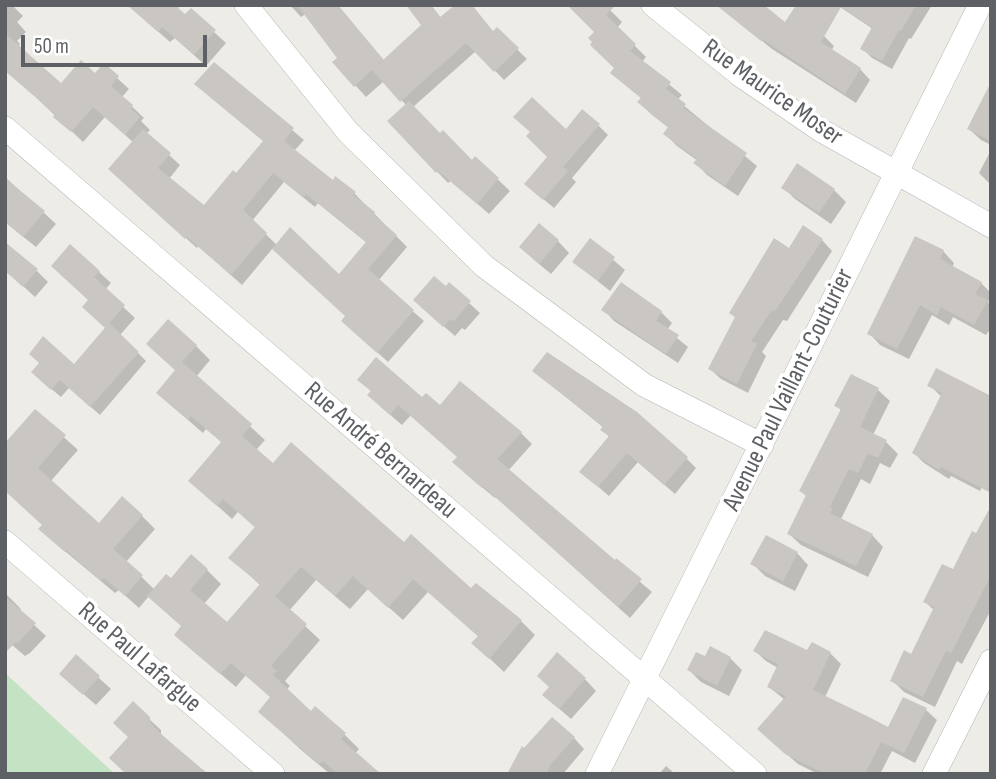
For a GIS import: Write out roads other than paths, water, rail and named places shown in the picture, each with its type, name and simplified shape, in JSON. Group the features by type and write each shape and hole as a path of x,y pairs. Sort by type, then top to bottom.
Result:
{"street":[{"path":"246,5 348,132 484,266 644,385 762,444"},
{"name":"Rue Maurice Moser","path":"653,5 740,75 822,131 991,226"},
{"name":"Avenue Paul Vaillant-Couturier","path":"597,774 980,5"},
{"name":"Rue André Bernardeau","path":"5,128 755,774"},
{"name":"Rue Paul Lafargue","path":"5,542 273,774"},
{"path":"934,774 991,661"}]}
